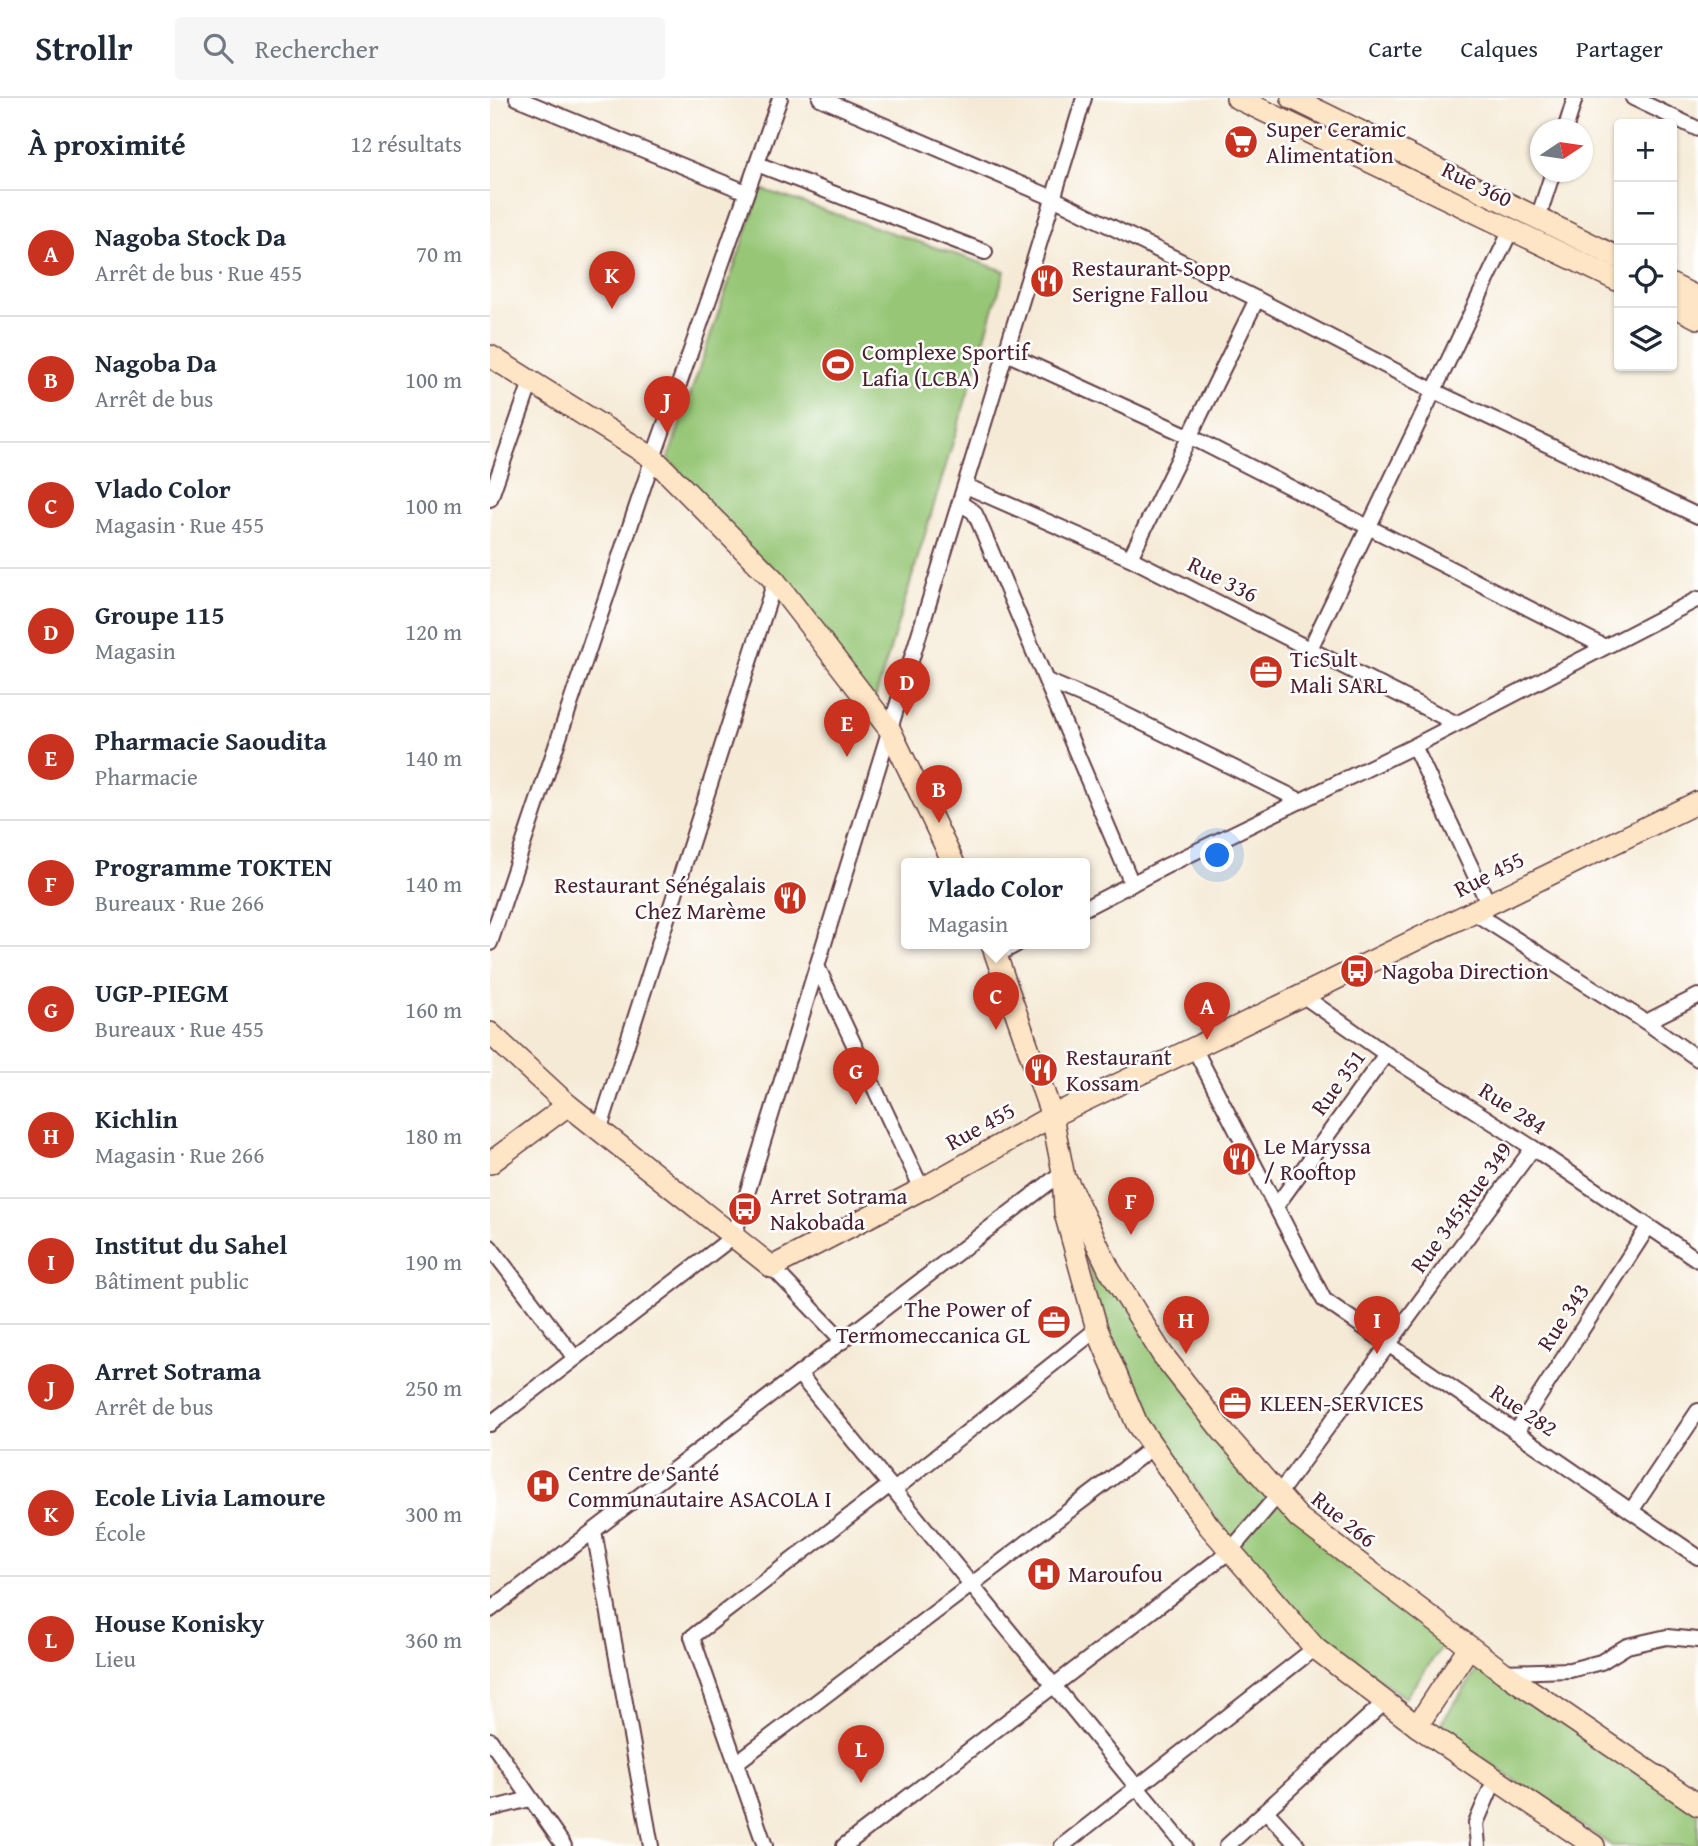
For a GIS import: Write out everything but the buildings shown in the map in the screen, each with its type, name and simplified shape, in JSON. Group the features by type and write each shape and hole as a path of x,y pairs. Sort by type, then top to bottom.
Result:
{"street":[{"path":"517,98 746,192"},
{"path":"490,943 653,458 780,98"},
{"path":"820,98 1053,198 1434,391 1698,516"},
{"path":"490,1423 734,1236 1084,98"},
{"name":"Rue 360","path":"1237,98 1614,279"},
{"name":"Rue 360","path":"1292,98 1614,256"},
{"path":"1568,119 1575,98"},
{"path":"1633,98 1698,129"},
{"path":"757,164 985,253"},
{"path":"1538,218 1550,182"},
{"path":"1310,649 1511,230"},
{"path":"1677,288 1698,298"},
{"path":"1130,558 1257,299"},
{"path":"1676,308 1698,318"},
{"path":"1006,353 1191,437 1603,646"},
{"path":"490,356 653,458 775,581 890,730 951,858"},
{"path":"490,499 531,382"},
{"name":"Rue 336","path":"966,486 1130,558 1455,723"},
{"path":"960,503 974,512 978,520 1132,884"},
{"path":"600,1128 775,581"},
{"path":"1090,905 1414,746 1698,599"},
{"path":"1046,681 1116,710 1301,801"},
{"path":"1414,746 1480,907 1698,1059"},
{"name":"Rue 455","path":"772,1267 922,1189 1052,1116 1698,802"},
{"name":"Rue 266","path":"994,949 1052,1116 1063,1172 1065,1213 1097,1329 1138,1424 1153,1447 1209,1526 1315,1648 1417,1726 1594,1846"},
{"path":"817,966 922,1189"},
{"name":"Rue 284","path":"1302,995 1386,1054 1532,1147 1698,1260"},
{"path":"1646,1022 1698,996"},
{"path":"490,1033 568,1105 772,1267 843,1340"},
{"path":"1194,1048 1276,1205"},
{"name":"Rue 351","path":"1276,1205 1386,1054"},
{"path":"490,1163 568,1105"},
{"name":"Rue 345;Rue 349","path":"844,1846 1230,1551 1277,1496 1532,1147"},
{"path":"490,1610 1063,1172"},
{"name":"Rue 266","path":"1063,1172 1109,1269 1162,1354 1277,1496 1298,1518 1503,1672 1698,1805"},
{"name":"Rue 282","path":"1276,1205 1324,1300 1698,1557"},
{"name":"Rue 343","path":"1516,1432 1648,1227"},
{"path":"490,1247 575,1358"},
{"path":"765,1846 692,1637 892,1488 1097,1329"},
{"path":"799,1374 1185,1846"},
{"path":"1631,1511 1698,1411"},
{"path":"736,1763 1153,1447"},
{"path":"594,1531 651,1846"},
{"path":"1503,1672 1570,1670 1601,1662 1628,1646 1667,1637 1698,1640"},
{"path":"1417,1726 1469,1647"},
{"path":"1062,1846 1315,1648"},
{"path":"1227,1846 1386,1702"},
{"path":"490,1740 564,1846"},
{"path":"1478,1846 1476,1823 1495,1779"},
{"path":"490,1809 530,1799"},
{"path":"1266,1811 1298,1846"}],"green space":[{"name":"Complexe Sportif Lafia (LCBA)","path":"761,189 1005,271 874,702 668,459"},
{"path":"1077,1216 1205,1419 1446,1641 1405,1698 1335,1647 1297,1614 1233,1541 1147,1421 1122,1371 1095,1298"},
{"path":"1480,1666 1698,1811 1698,1846 1612,1846 1445,1733 1441,1727 1442,1722"}],"place":[{"name":"Super Ceramic Alimentation","path":"1241,142"},
{"name":"Restaurant Sopp Serigne Fallou","path":"1047,281"},
{"name":"Ecole Livia Lamoure","path":"612,309"},
{"name":"Complexe Sportif Lafia (LCBA)","path":"838,365"},
{"name":"Arret Sotrama","path":"667,434"},
{"name":"TicSult Mali SARL","path":"1266,672"},
{"name":"Groupe 115","path":"907,716"},
{"name":"Pharmacie Saoudita","path":"847,757"},
{"name":"Nagoba Da","path":"939,823"},
{"name":"Restaurant Sénégalais Chez Marème","path":"790,898"},
{"name":"Nagoba Direction","path":"1357,971"},
{"name":"Vlado Color","path":"996,1030"},
{"name":"Nagoba Stock Da","path":"1207,1040"},
{"name":"Restaurant Kossam","path":"1041,1070"},
{"name":"UGP-PIEGM","path":"856,1105"},
{"name":"Le Maryssa / Rooftop","path":"1239,1159"},
{"name":"Arret Sotrama Nakobada","path":"745,1209"},
{"name":"Programme TOKTEN","path":"1131,1235"},
{"name":"The Power of Termomeccanica GL","path":"1054,1322"},
{"name":"Kichlin","path":"1186,1354"},
{"name":"Institut du Sahel","path":"1377,1354"},
{"name":"KLEEN-SERVICES","path":"1235,1403"},
{"name":"Centre de Santé Communautaire ASACOLA I","path":"543,1486"},
{"name":"Maroufou","path":"1044,1574"},
{"name":"House Konisky","path":"861,1783"}]}
